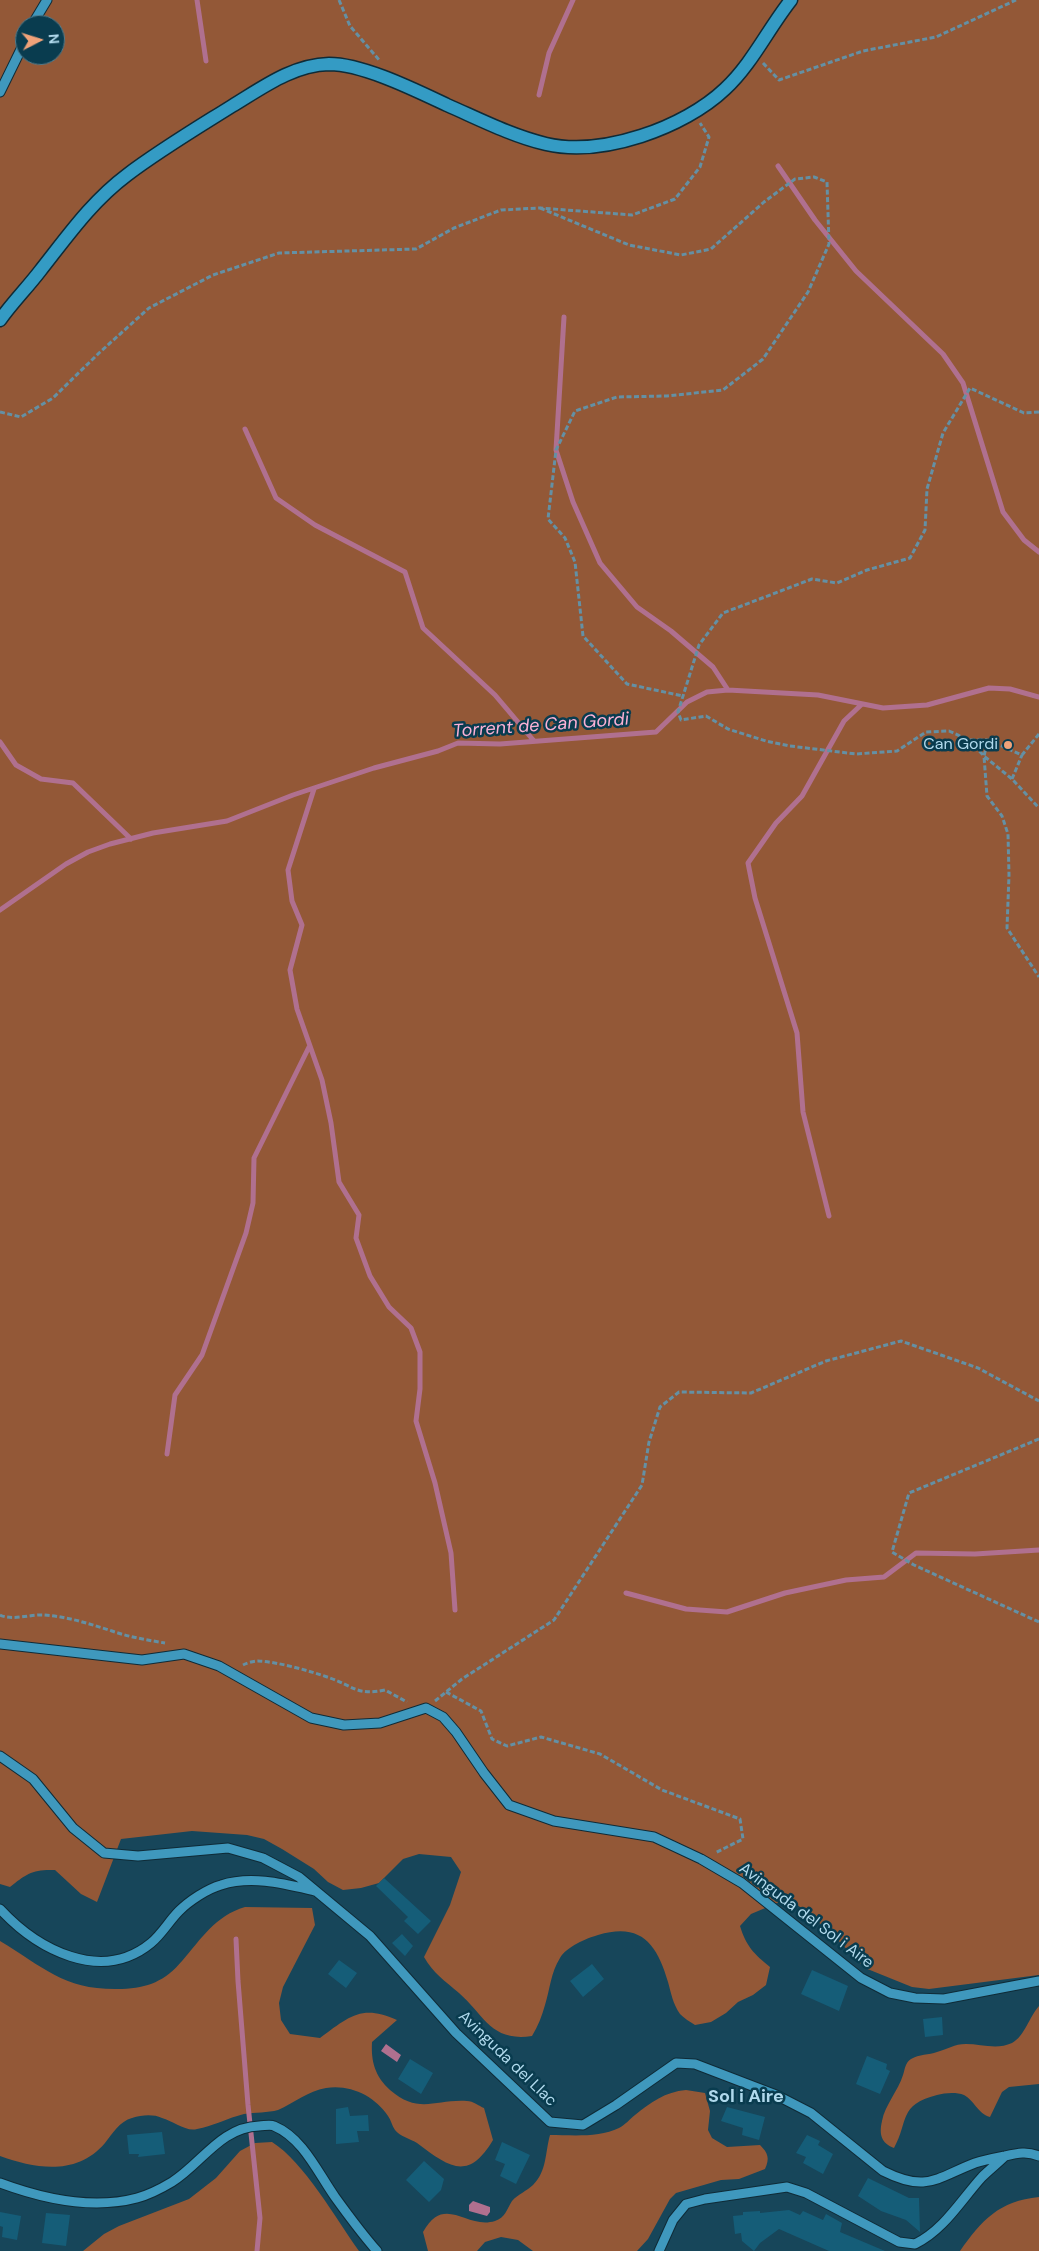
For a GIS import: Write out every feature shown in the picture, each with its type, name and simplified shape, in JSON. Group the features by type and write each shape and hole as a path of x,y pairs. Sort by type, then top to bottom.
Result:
{"main road":[{"path":"2,313 81,218 126,175 258,90 299,69 328,64 365,72 401,84 521,136 547,144 569,147 597,146 625,141 663,128 715,98 726,89 755,54 776,19 791,0"}],"street":[{"path":"38,15 47,0"},
{"path":"0,92 15,61"},
{"path":"0,1644 142,1660 182,1654 219,1666 311,1718 344,1725 380,1723 426,1708"},
{"name":"Avinguda del Sol i Aire","path":"426,1708 443,1717 456,1732 509,1805 554,1821 654,1837 701,1859 742,1883 861,1978 890,1994 914,1998 944,1999 1039,1981"},
{"name":"Avinguda del Llac","path":"0,1756 33,1779 73,1828 104,1853 138,1856 228,1848 263,1858 299,1877 370,1936 456,2033 550,2122 583,2125 616,2105 676,2063 695,2064 776,2095 811,2113 884,2171 896,2178 911,2181 940,2180 976,2163 1027,2152 1039,2156"},
{"path":"0,1909 16,1927 39,1943 62,1953 95,1962 125,1957 150,1943 179,1911 221,1885 246,1881 276,1882 318,1892"},
{"path":"0,2183 34,2194 70,2202 107,2203 138,2198 172,2182 214,2146 235,2131 253,2126 273,2125 303,2149 335,2197 377,2251"},
{"path":"1027,2152 1039,2147"},
{"path":"659,2251 673,2220 686,2204 705,2199 788,2187 806,2194 899,2242 916,2244 935,2230 982,2178 1006,2156"}],"path":[{"path":"339,0 350,26 382,62"},
{"path":"755,54 779,80 863,52 936,37 1016,0"},
{"path":"0,412 21,417 53,398 98,353 149,308 213,275 279,253 416,249 454,228 501,210 540,208 632,215 674,199 700,167 709,137 692,113"},
{"path":"540,208 630,245 681,255 711,249 764,202 795,179 814,177 827,182 829,244 808,292 763,359 722,390 667,396 617,397 575,411 556,450 548,519 565,538 575,562 583,636 627,684 683,696"},
{"path":"1039,412 1024,412 970,388 943,433 927,489 925,530 910,558 868,570 837,583 812,579 723,613 699,645 678,712 682,720 706,716 728,729 790,746 856,754 897,751 926,732 949,731 969,740 984,756 1012,779 1039,808"},
{"path":"1012,779 1022,755 1039,734"},
{"path":"969,740 988,740 1022,755"},
{"path":"988,740 984,756 987,796 1002,816 1008,834 1007,928 1039,978"},
{"path":"229,1672 248,1663 264,1662 332,1678 352,1689 371,1693 385,1690 426,1708 462,1679 554,1620 642,1485 649,1442 660,1407 679,1392 751,1393 826,1361 901,1341 978,1368 1039,1401"},
{"path":"1039,1439 909,1493 892,1552 914,1565 1039,1622"},
{"path":"0,1615 6,1618 45,1615 92,1623 113,1632 168,1644 182,1654"},
{"path":"446,1692 481,1711 492,1739 507,1746 540,1737 600,1754 662,1790 740,1819 743,1839 701,1859"}],"shaded area":[{"path":"0,0 1039,0 1039,1975 929,1989 912,1987 865,1968 828,1930 789,1898 751,1914 740,1926 751,1949 770,1967 766,1985 753,1995 738,2002 726,2013 711,2022 695,2025 680,2014 674,2002 664,1969 652,1947 645,1939 636,1934 613,1932 583,1941 563,1954 557,1963 538,2025 532,2036 518,2037 507,2035 490,2025 436,1972 424,1957 450,1905 461,1872 451,1857 419,1854 403,1859 379,1883 343,1890 328,1882 314,1869 264,1839 247,1835 192,1831 121,1839 97,1902 81,1894 55,1870 41,1870 30,1873 10,1887 0,1884"},
{"path":"245,1907 312,1908 315,1925 283,1987 279,2003 281,2020 290,2034 320,2038 339,2024 364,2013 385,2015 397,2020 372,2042 372,2056 377,2074 390,2090 400,2098 410,2102 427,2104 467,2101 484,2108 493,2140 484,2153 475,2162 466,2166 449,2164 397,2132 383,2109 369,2097 353,2090 335,2087 307,2094 278,2110 244,2114 193,2130 155,2116 132,2118 120,2125 94,2154 82,2161 69,2165 56,2167 42,2166 14,2161 0,2156 0,1941 43,1969 70,1982 102,1989 140,1987 155,1982 169,1974 217,1922 234,1911"},
{"path":"1039,2006 1039,2084 1009,2087 1002,2092 990,2117 982,2113 968,2098 961,2094 943,2094 925,2099 910,2109 906,2115 894,2148 886,2144 882,2138 881,2130 884,2115 911,2059 958,2045 1001,2046 1012,2043 1024,2031"},
{"path":"386,2044 401,2055 397,2062 381,2051"},
{"path":"686,2090 705,2093 710,2111 708,2130 712,2138 727,2147 760,2145 767,2156 765,2169 739,2179 721,2180 676,2193 670,2199 648,2239 637,2251 533,2251 518,2240 501,2237 485,2242 477,2251 428,2251 423,2232 431,2221 439,2215 456,2215 484,2222 495,2221 501,2218 512,2201 538,2180 543,2168 550,2135 585,2135 611,2131 621,2127 659,2098"},
{"path":"272,2142 284,2151 308,2177 359,2251 83,2251 104,2234 119,2226 189,2199 216,2178 240,2151 255,2143"},
{"path":"1039,2197 1039,2251 960,2251 984,2221 993,2214 1013,2203"},
{"path":"473,2201 490,2207 490,2212 487,2216 469,2211 469,2205"}],"building":[{"path":"384,1878 431,1921 418,1934 404,1921 408,1917 376,1886"},
{"path":"402,1934 413,1946 405,1956 392,1943"},
{"path":"339,1960 357,1973 346,1988 328,1974"},
{"path":"592,1964 604,1979 583,1997 570,1981"},
{"path":"812,1970 848,1986 839,2011 801,1994"},
{"path":"942,2017 943,2035 925,2037 923,2019"},
{"path":"867,2056 887,2064 886,2069 890,2071 880,2094 856,2084"},
{"path":"410,2059 433,2073 421,2094 398,2079"},
{"path":"348,2107 350,2116 368,2115 369,2131 357,2131 359,2142 336,2144 336,2109"},
{"path":"727,2107 765,2117 759,2140 742,2135 743,2128 721,2121"},
{"path":"162,2132 165,2154 138,2157 139,2154 129,2154 127,2135"},
{"path":"807,2135 820,2141 818,2145 833,2154 823,2174 803,2163 806,2157 796,2153"},
{"path":"502,2142 530,2155 516,2184 500,2176 505,2164 495,2160"},
{"path":"424,2161 444,2179 441,2190 429,2202 406,2180"},
{"path":"868,2178 909,2198 919,2198 920,2232 906,2220 881,2211 858,2196"},
{"path":"789,2210 800,2215 803,2211 823,2220 826,2214 842,2223 840,2232 885,2251 829,2251 779,2229 760,2243 754,2251 742,2241 741,2233 735,2234 733,2216 743,2215 743,2212 760,2211 760,2213"},
{"path":"0,2212 21,2216 17,2240 2,2237 3,2227 0,2226"},
{"path":"46,2213 70,2215 66,2246 42,2243"}],"waterway":[{"path":"197,0 206,61"},
{"path":"539,95 549,53 573,0"},
{"path":"778,166 815,220 856,271 943,354 963,383 1003,512 1024,540 1039,552"},
{"path":"564,317 556,450 573,502 600,563 637,607 671,631 713,667 728,690"},
{"path":"245,429 276,498 315,525 405,572 423,628 495,695 534,741"},
{"name":"Torrent de Can Gordi","path":"0,910 66,864 88,852 110,844 153,833 227,821 293,795 374,768 438,751 458,743 500,744 656,732 687,702 707,692 728,690 818,695 883,708 927,705 989,688 1010,689 1039,697"},
{"path":"829,1216 803,1112 797,1033 755,898 748,863 776,823 802,796 844,721 861,705"},
{"path":"0,742 16,765 41,779 73,783 131,839"},
{"path":"314,789 288,870 292,901 302,925 290,970 297,1009 322,1080 331,1123 339,1182 359,1215 356,1238 370,1276 389,1307 411,1328 420,1352 420,1389 416,1421 435,1483 451,1553 455,1610"},
{"path":"167,1454 175,1395 202,1355 246,1233 253,1203 254,1158 309,1047"},
{"path":"626,1593 686,1609 727,1612 785,1593 846,1580 884,1577 916,1553 975,1554 1039,1550"},
{"path":"236,1939 248,2105 260,2218 257,2251"}],"place":[{"name":"Can Gordi","path":"1008,745"}],"district":[{"name":"Sol i Aire","path":"746,2097"}]}
